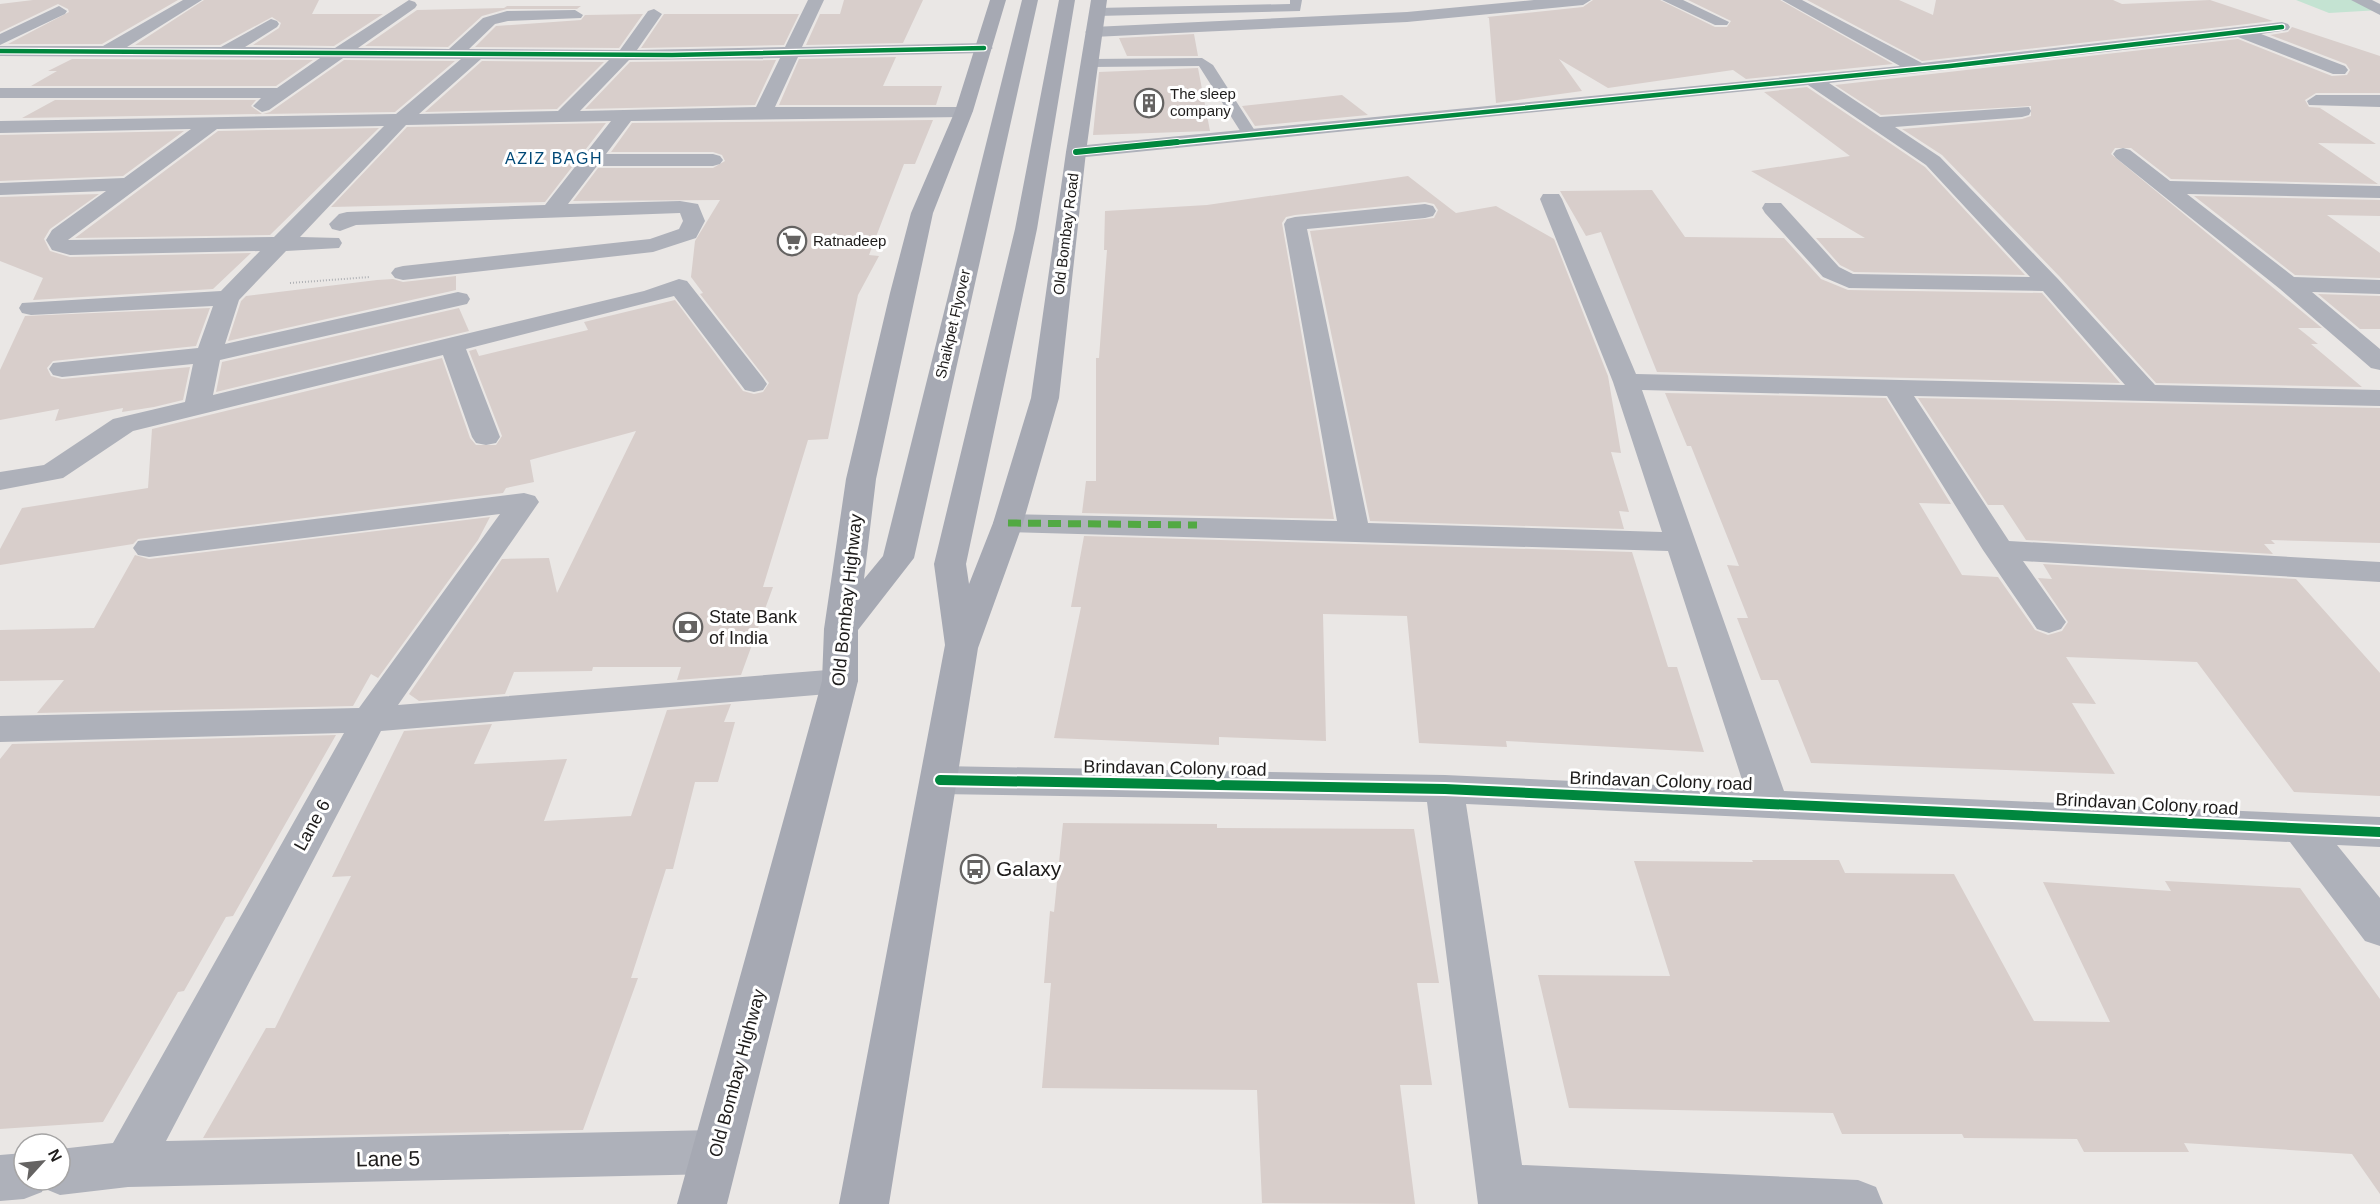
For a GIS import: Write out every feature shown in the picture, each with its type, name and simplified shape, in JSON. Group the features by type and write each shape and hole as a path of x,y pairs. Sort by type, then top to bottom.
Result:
{"main road":[{"name":"Old Bombay Highway","path":"702,1204 840,681 841,630 861,479 902,293 922,213 964,111 998,0"},
{"name":"Shaikpet Flyover","path":"841,630 898,558 1030,0"},
{"path":"961,648 950,564 1026,229 1067,0"},
{"name":"Old Bombay Road","path":"1008,523 1046,398 1076,152 1096,15"},
{"path":"864,1204 940,780 961,648 1008,523"}],"street":[{"path":"109,50 194,0"},
{"path":"763,113 816,0"},
{"path":"1445,0 1466,11"},
{"path":"1096,15 1298,10 1466,11 1575,0"},
{"path":"1670,0 1721,22"},
{"path":"1790,0 1919,69"},
{"path":"2359,0 2380,10"},
{"path":"238,123 409,5"},
{"path":"0,40 59,10"},
{"path":"563,117 625,54 654,14"},
{"path":"454,54 489,21 507,16 575,15"},
{"path":"225,52 271,24"},
{"path":"1076,152 1919,69 2282,27"},
{"path":"2240,32 2339,70"},
{"path":"0,51 790,54 984,48"},
{"path":"197,409 208,355 233,292 399,121 477,54"},
{"path":"1810,79 1932,161 2050,284 2147,393"},
{"path":"0,93 279,93"},
{"path":"2316,101 2380,101"},
{"path":"0,128 964,111"},
{"path":"1877,123 2022,111"},
{"path":"552,211 625,116"},
{"path":"212,123 60,235 57,240 60,245 70,248 280,244 340,230 347,219 356,218 680,207 690,209 694,221 684,235 653,245 403,273"},
{"path":"2123,154 2288,284 2380,363"},
{"path":"593,160 713,160"},
{"path":"0,189 130,184"},
{"path":"2166,187 2380,192"},
{"path":"1551,199 1626,382 1769,802"},
{"path":"1773,208 1832,272 1849,281 2050,284"},
{"path":"1355,533 1295,224 1425,211"},
{"path":"297,226 340,230"},
{"path":"259,265 312,263"},
{"path":"2288,284 2380,287"},
{"path":"0,481 53,472 123,425 197,409 652,296 679,286 754,384"},
{"path":"31,308 233,292"},
{"path":"62,369 208,355 458,299"},
{"path":"452,345 486,437"},
{"path":"1626,382 2380,398"},
{"path":"1894,386 1999,550 2049,622"},
{"name":"Lane 6","path":"128,1164 369,720 524,502 149,548"},
{"path":"1008,523 1197,525 1355,533 1682,542"},
{"path":"1999,550 2380,572"},
{"path":"0,729 369,720 840,681"},
{"name":"Brindavan Colony road","path":"940,780 1445,789 1769,802 2380,832"},
{"path":"1445,789 1502,1196 1858,1204"},
{"path":"2302,829 2380,929"},
{"name":"Lane 5","path":"72,1171 128,1164 716,1152"}],"lane":[{"path":"1089,63 1202,62 1249,135"}],"path":[{"path":"233,292 403,273"}],"green space":[{"path":"2296,0 2360,0 2380,10 2329,13"}],"building":[{"path":"33,0 178,0 102,44 8,44 69,12 68,9 58,4 0,32 0,4"},
{"path":"204,0 319,0 312,14 383,14 334,46 253,45 279,28 281,23 272,17 220,45 135,45"},
{"path":"844,0 923,0 903,43 806,45 820,14 840,14"},
{"path":"1593,0 1660,0 1715,27 1727,27 1731,21 1688,0 1780,0 1893,64 1746,79 1733,70 1608,88 1559,59 1582,91 1496,103 1489,18 1487,17 1583,7"},
{"path":"1807,0 1899,0 1933,15 1936,0 2113,0 2122,4 2210,0 2273,21 1922,61"},
{"path":"507,6 581,6 577,9 507,9 482,16 448,47 365,46 417,10 504,8"},
{"path":"643,14 619,48 475,47 496,26 581,20 585,15"},
{"path":"664,14 799,14 784,45 641,48"},
{"path":"2292,27 2380,56 2380,93 2316,93 2305,100 2309,107 2323,108 2320,108 2376,144 2318,143 2378,184 2171,179 2131,148 2115,148 2111,154 2322,328 2298,328 2318,344 2311,344 2362,387 2156,383 2060,277 1942,155 1902,129 2022,119 2031,116 2031,106 1881,115 1835,85 2238,39 2332,76 2347,75 2350,70 2346,64 2270,35 2288,32"},
{"path":"1194,34 1198,56 1127,56 1119,38"},
{"path":"896,57 883,86 942,86 936,105 779,105 799,59"},
{"path":"72,59 313,60 276,86 31,86 57,71 48,71"},
{"path":"344,60 455,61 395,112 263,114 270,112"},
{"path":"776,60 755,105 585,109 630,62"},
{"path":"482,61 604,62 557,109 425,112"},
{"name":"The sleep company","path":"1198,68 1210,131 1093,135 1099,72"},
{"path":"1807,87 1925,167 2025,275 1854,272 1840,265 1816,238 1865,238 1751,171 1850,156 1764,92"},
{"path":"1342,95 1368,115 1255,126 1242,106"},
{"path":"55,100 256,100 251,106 262,114 22,118"},
{"path":"933,120 915,164 904,164 869,255 879,256 858,295 828,439 808,440 763,587 773,587 741,675 677,680 681,667 593,667 592,671 514,672 505,694 419,701 409,694 502,559 549,558 557,593 636,431 530,460 534,482 506,488 503,493 138,539 133,544 0,565 0,549 22,508 148,488 152,429 442,358 470,438 476,445 496,445 502,436 469,351 476,349 479,356 588,330 584,322 675,300 743,391 754,394 763,392 769,383 700,294 703,293 691,277 695,241 720,200 573,201 598,168 713,168 725,161 722,155 713,152 611,152 632,123"},
{"path":"606,123 545,202 331,207 407,127"},
{"path":"379,128 270,235 75,238 218,131"},
{"path":"184,131 123,176 0,181 0,135"},
{"path":"1408,176 1456,213 1496,206 1554,239 1608,376 1621,453 1611,452 1629,512 1619,511 1624,529 1370,521 1310,231 1434,218 1438,210 1434,204 1425,202 1295,215 1286,217 1282,223 1334,519 1082,513 1086,481 1096,481 1096,358 1099,358 1107,250 1104,250 1105,211 1207,205"},
{"path":"1652,190 1685,237 1784,238 1821,279 1848,290 2042,293 2120,383 1657,372 1601,232 1586,236 1560,191"},
{"path":"99,194 50,229 44,239 50,251 70,257 251,253 213,289 33,300 43,278 0,261 0,197"},
{"path":"2194,196 2380,200 2380,216 2327,215 2380,253 2380,278 2295,275"},
{"path":"456,276 456,290 228,341 241,301 246,296 377,280 393,279 403,282"},
{"path":"2318,294 2380,296 2380,329 2360,329"},
{"path":"210,308 196,346 53,361 47,368 51,376 62,379 190,367 183,400 154,407 122,412 123,408 55,421 59,409 0,420 0,370 25,316"},
{"path":"459,308 469,331 216,392 222,362"},
{"path":"1665,393 1886,398 1951,504 1919,503 1962,575 1998,577 2035,630 2048,635 2062,631 2068,622 2038,578 2052,579 2043,564 2296,579 2380,673 2380,796 2294,792 2197,662 2066,657 2096,704 2072,703 2115,774 1811,763 1778,680 1761,680 1737,618 1748,618 1727,565 1739,566 1691,446 1687,446"},
{"path":"1918,398 2380,408 2380,543 2271,540 2275,544 2264,544 2273,554 2026,540 2003,505 1988,505"},
{"path":"490,517 478,540 378,678 371,674 353,706 37,713 64,680 0,681 0,630 94,628 135,555 149,559"},
{"path":"1084,536 1632,552 1668,667 1677,667 1704,752 1506,741 1507,747 1419,743 1407,616 1323,614 1326,741 1219,737 1219,745 1054,738 1081,607 1071,607"},
{"path":"731,704 724,722 735,722 718,782 695,782 673,869 666,869 631,978 638,978 583,1130 203,1138 266,1028 275,1028 351,876 332,877 404,731 492,724 474,764 567,759 544,821 631,816 667,710"},
{"path":"336,735 233,916 226,917 184,991 178,992 103,1122 0,1129 0,759 12,744"},
{"path":"1063,823 1217,824 1217,828 1414,829 1439,983 1417,983 1432,1085 1400,1085 1415,1204 1262,1203 1257,1090 1042,1088 1051,983 1044,983 1050,911 1054,912"},
{"path":"1752,860 1839,860 1845,873 1954,874 2034,1021 2110,1022 2043,882 2171,891 2165,881 2300,888 2380,999 2380,1194 2352,1154 2184,1143 2189,1152 2084,1152 2077,1139 1964,1138 1962,1134 1842,1134 1833,1113 1569,1108 1538,975 1670,976 1634,861 1753,862"}],"marked path":[{"path":"1008,523 1197,525"}],"cycle path":[{"path":"1076,152 1950,66 2282,27"},
{"path":"0,51 672,55 984,48"},
{"path":"940,780 1445,789 2380,832"}],"place":[{"name":"The sleep company","path":"1149,103"},
{"name":"Ratnadeep","path":"792,241"},
{"name":"State Bank of India","path":"688,627"},
{"name":"Galaxy","path":"975,869"}],"district":[{"name":"AZIZ BAGH","path":"554,158"}]}
